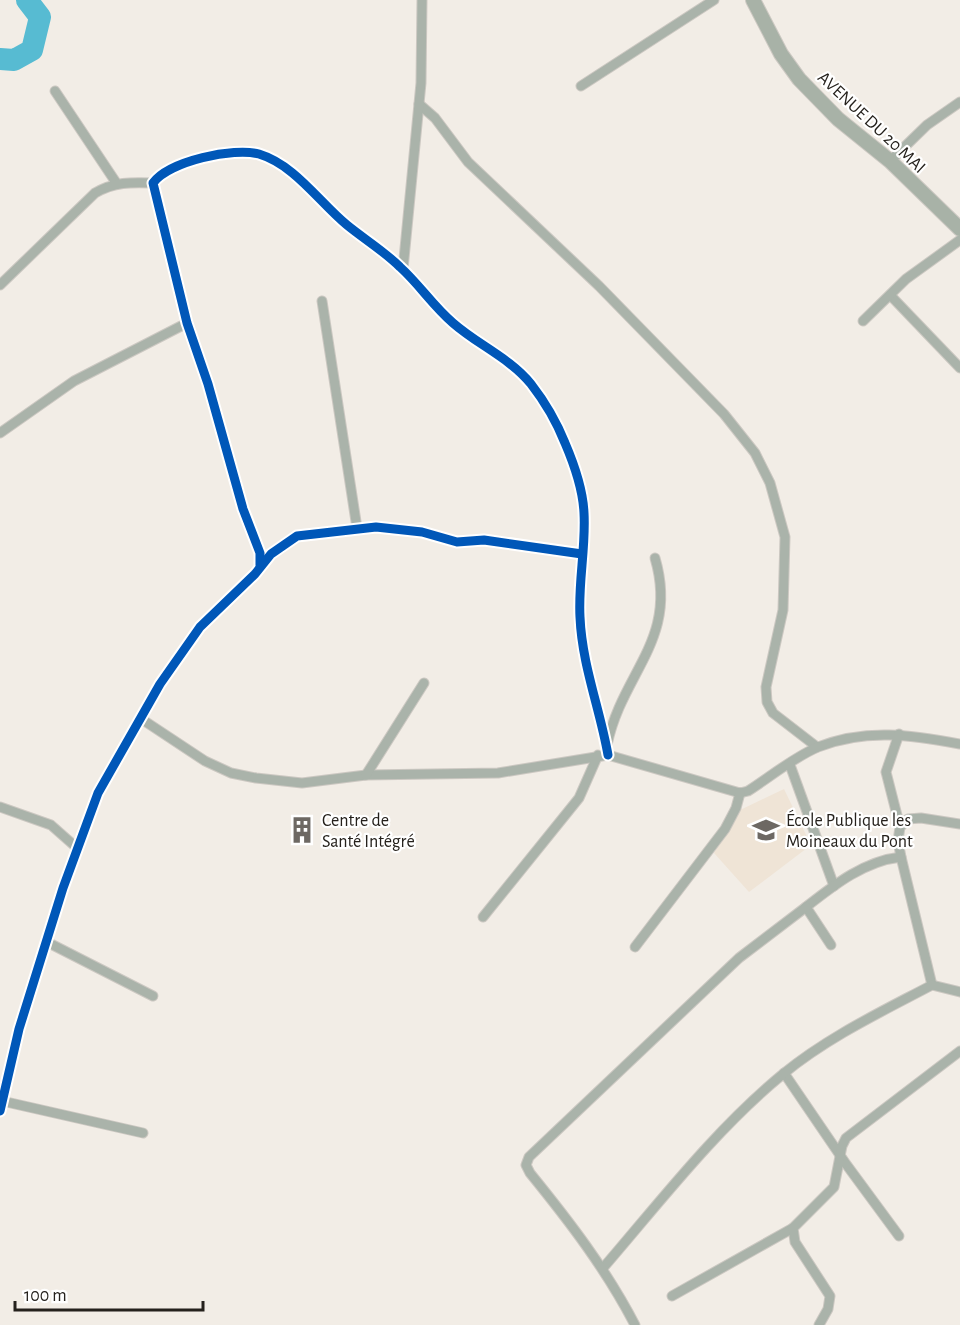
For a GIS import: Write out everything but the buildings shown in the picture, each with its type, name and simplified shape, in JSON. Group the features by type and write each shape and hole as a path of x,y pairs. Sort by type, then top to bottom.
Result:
{"main road":[{"name":"AVENUE DU 20 MAI","path":"753,0 776,46 799,80 838,119 890,161 960,229"}],"street":[{"path":"403,269 419,104 422,0"},
{"path":"581,86 714,0"},
{"path":"55,91 117,184"},
{"path":"890,161 927,125 960,102"},
{"path":"419,104 435,118 468,162 599,286 724,414 755,453 770,483 785,537 783,610 766,687 767,702 773,713 817,747"},
{"path":"260,565 260,553 243,509 187,323 153,183 158,176 201,159 244,152 260,155 288,170 327,203 346,224 380,248 403,269 425,297 452,322 516,368 531,384 550,413 573,462 584,511 579,605 582,640 604,752"},
{"path":"0,285 95,193 117,184 153,183"},
{"path":"862,321 891,296 906,279 960,240"},
{"path":"891,296 960,368"},
{"path":"322,301 357,528"},
{"path":"0,433 74,381 187,323"},
{"path":"143,1133 1,1106 19,1029 77,848 98,794 160,684 200,627 255,574 260,565 284,543 297,536 319,535 357,528 400,528 457,542 484,540 582,554"},
{"path":"483,917 579,798 604,752 617,711 647,655 656,631 662,600 655,558"},
{"path":"366,775 424,683"},
{"path":"140,718 182,748 231,773 302,783 366,775 498,773 541,768 604,752 740,793 748,791 817,747 863,735 899,734 960,744"},
{"path":"899,734 886,772 900,827 898,841 901,857 932,985"},
{"path":"790,765 834,886"},
{"path":"635,947 724,829 736,808 740,793"},
{"path":"0,807 51,825 77,848"},
{"path":"900,827 908,819 921,818 960,824"},
{"path":"635,1325 603,1268 577,1230 530,1173 526,1165 529,1157 739,958 834,886 873,863 901,857"},
{"path":"806,907 831,945"},
{"path":"47,942 153,996"},
{"path":"603,1268 734,1118 784,1073 845,1031 932,985 960,992"},
{"path":"672,1296 793,1228 834,1187 846,1138 960,1051"},
{"path":"784,1073 840,1156 899,1236"},
{"path":"793,1228 795,1242 830,1296 828,1309 819,1325"}],"shaded area":[{"name":"École Publique les Moineaux du Pont","path":"784,789 811,845 749,892 714,853 738,811"}],"waterway":[{"path":"0,59 14,60 32,50 40,17 27,0"}],"cycle path":[{"path":"260,565 260,553 243,509 208,384 187,323 153,183 161,175 187,162 234,152 259,154 284,166 347,225 394,261 453,323 523,375 546,405 568,451 582,495 584,526 580,604 581,635 608,755"},
{"path":"0,1111 19,1029 63,888 98,793 160,684 200,627 255,574 271,554 297,536 376,527 422,532 457,542 484,540 582,554"}],"place":[{"name":"Centre de Santé Intégré","path":"302,830"},
{"name":"École Publique les Moineaux du Pont","path":"766,830"}]}
